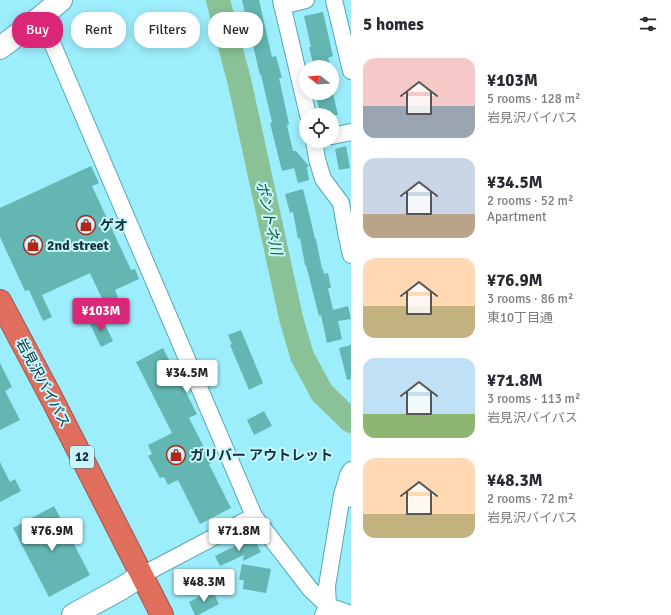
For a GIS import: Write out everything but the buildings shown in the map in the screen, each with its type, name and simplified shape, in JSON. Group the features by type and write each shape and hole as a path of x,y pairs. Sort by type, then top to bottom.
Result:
{"highway":[{"name":"岩見沢バイパス","path":"0,302 51,396 162,615"}],"street":[{"path":"47,12 61,0"},
{"path":"306,0 282,3 306,108"},
{"path":"334,0 351,71"},
{"path":"0,48 12,39"},
{"path":"54,48 254,516 326,610 351,614"},
{"path":"339,135 351,132"},
{"path":"315,148 323,179 341,203 351,255"},
{"path":"326,610 327,586 346,497 348,475 351,470"},
{"path":"73,615 122,588 142,575 254,516"}],"waterway":[{"name":"ポントネ川","path":"218,0 240,84 291,318 302,356 322,393 351,421"}],"place":[{"name":"ゲオ","path":"86,225"},
{"name":"2nd street","path":"33,245"},
{"name":"ガリバー アウトレット","path":"176,455"}]}
